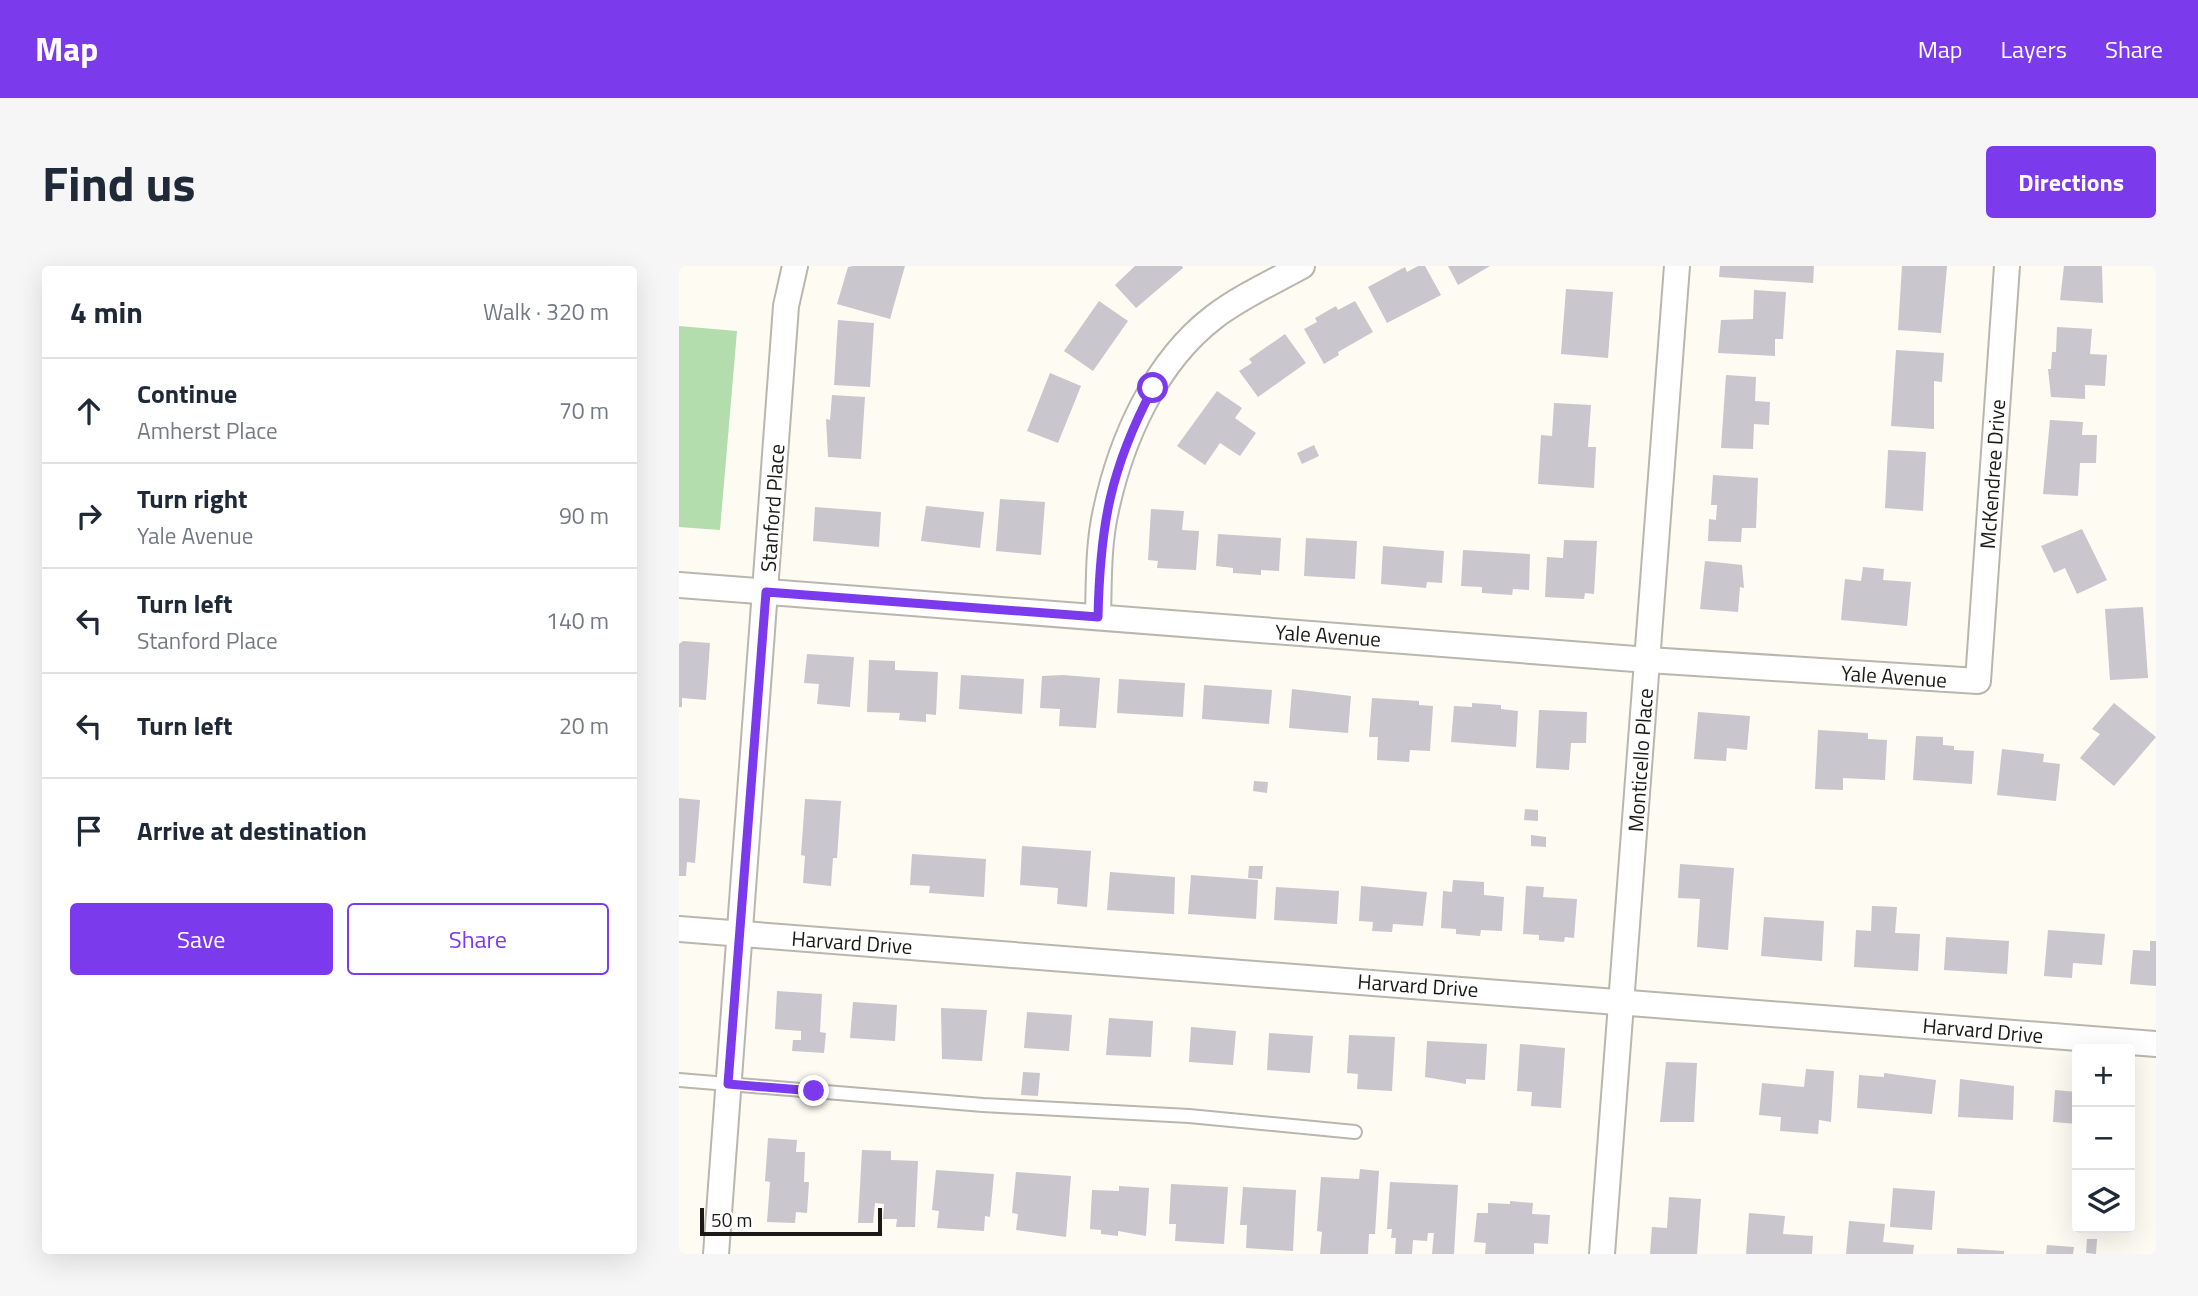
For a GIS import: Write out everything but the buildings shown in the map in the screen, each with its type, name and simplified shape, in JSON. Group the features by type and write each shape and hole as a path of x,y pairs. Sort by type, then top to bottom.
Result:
{"street":[{"name":"Stanford Place","path":"716,1254 786,306 795,266"},
{"path":"1098,617 1100,554 1105,512 1118,465 1153,388 1181,350 1212,319 1302,266"},
{"name":"Monticello Place","path":"1602,1254 1677,266"},
{"name":"McKendree Drive","path":"1978,681 2007,266"},
{"name":"Yale Avenue","path":"679,585 1649,660 1978,681"},
{"name":"Harvard Drive","path":"679,929 2156,1044"}],"lane":[{"path":"679,1080 969,1104 1189,1116 1355,1132"}],"green space":[{"path":"679,326 737,331 720,530 679,527"}],"route":[{"path":"814,1091 728,1084 766,592 1098,617 1100,554 1105,512 1118,465 1133,426 1153,388"}]}
